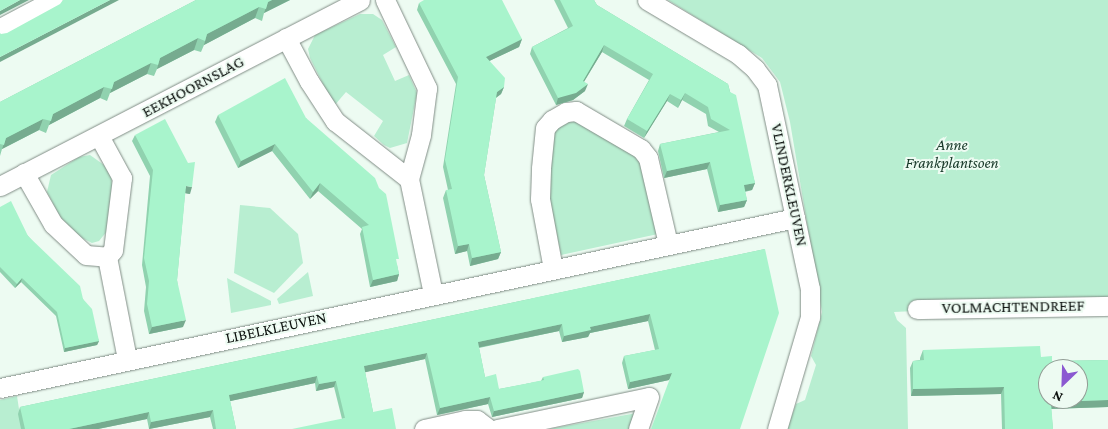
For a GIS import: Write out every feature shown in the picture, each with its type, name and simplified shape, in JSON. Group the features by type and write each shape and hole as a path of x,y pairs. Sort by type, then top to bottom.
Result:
{"street":[{"path":"0,28 53,0"},
{"name":"EEKHOORNSLAG","path":"0,186 360,0"},
{"path":"385,0 426,88 421,135 409,179 433,294"},
{"name":"VLINDERKLEUVEN","path":"647,0 738,54 754,69 766,85 810,289 810,317 777,429"},
{"path":"286,38 309,81 336,121 409,179"},
{"path":"553,269 540,200 540,168 545,128 552,120 566,112 576,111 641,149 648,158 668,244"},
{"path":"99,136 122,178 113,250 107,257"},
{"path":"24,173 53,224 86,255 107,257"},
{"name":"LIBELKLEUVEN","path":"0,388 127,359 795,218"},
{"path":"107,257 127,359"},
{"name":"VOLMACHTENDREEF","path":"917,309 1108,306"},
{"path":"497,429 649,396 638,429"},
{"path":"424,429 464,425 477,420 489,429"}],"green space":[{"name":"Anne Frankplantsoen","path":"668,0 1108,0 1108,302 894,312 897,320 906,328 908,429 787,429 796,404 805,400 816,365 811,356 822,312 790,122 780,82 762,58"},
{"path":"360,14 373,14 382,20 396,47 383,55 395,81 409,75 417,93 407,143 390,148 374,136 383,121 346,92 334,106 310,58 308,49 315,35"},
{"path":"569,120 577,120 636,156 641,163 658,234 561,255 548,191 555,128"},
{"path":"90,155 104,165 111,176 112,185 108,230 99,241 92,243 80,237 60,217 47,192 51,175 79,157"},
{"path":"240,205 270,208 298,234 303,263 274,293 234,273"},
{"path":"308,272 313,296 279,304 277,299"},
{"path":"227,278 271,301 271,305 231,313"},
{"path":"17,396 22,429 0,429 0,400"},
{"path":"637,413 631,429 549,429"}],"building":[{"path":"0,0 20,0 0,11"},
{"path":"63,0 110,0 0,57 0,33 7,33 60,4"},
{"path":"196,0 272,0 268,2 266,9 259,7 207,34 205,41 198,38 160,58 158,65 151,63 114,82 112,89 104,87 53,114 51,121 43,119 6,138 4,145 0,144 0,102"},
{"path":"424,0 502,0 522,39 486,57 505,78 504,87 497,92 484,175 501,252 472,258 469,244 458,246 446,190 452,189 445,160 458,77 419,3"},
{"path":"560,0 594,0 597,5 728,84 730,92 736,95 755,183 744,185 747,200 720,205 710,162 667,171 660,144 730,130 711,119 708,107 685,93 681,100 670,94 647,131 627,119 653,74 604,45 583,81 588,84 576,93 558,98 532,47 573,26"},
{"path":"285,78 306,118 375,178 379,188 386,194 399,259 396,259 399,274 373,280 362,227 369,225 320,183 313,192 275,144 241,161 218,115"},
{"path":"165,119 188,163 195,162 192,187 186,186 177,280 186,320 152,327 147,304 149,281 144,258 153,170 135,135"},
{"path":"11,201 28,236 80,286 83,299 92,309 99,341 65,348 57,312 22,278 17,284 0,267 0,207"},
{"path":"765,249 779,313 740,429 651,429 672,373 630,382 624,356 659,349 650,314 590,327 591,330 564,336 562,324 478,342 485,377 496,374 499,389 544,380 543,377 578,369 580,371 584,392 494,411 490,397 440,408 427,353 364,366 373,412 392,408 396,429 292,429 345,418 336,381 319,384 317,376 229,395 236,429 216,429 213,410 151,422 149,412 69,429 25,429 20,407"},
{"path":"1040,346 1041,357 1052,356 1052,359 1038,359 1038,409 1052,409 1053,429 1005,429 1004,387 913,389 913,361 924,360 923,350"},
{"path":"1088,360 1108,360 1108,400 1088,401"}]}
